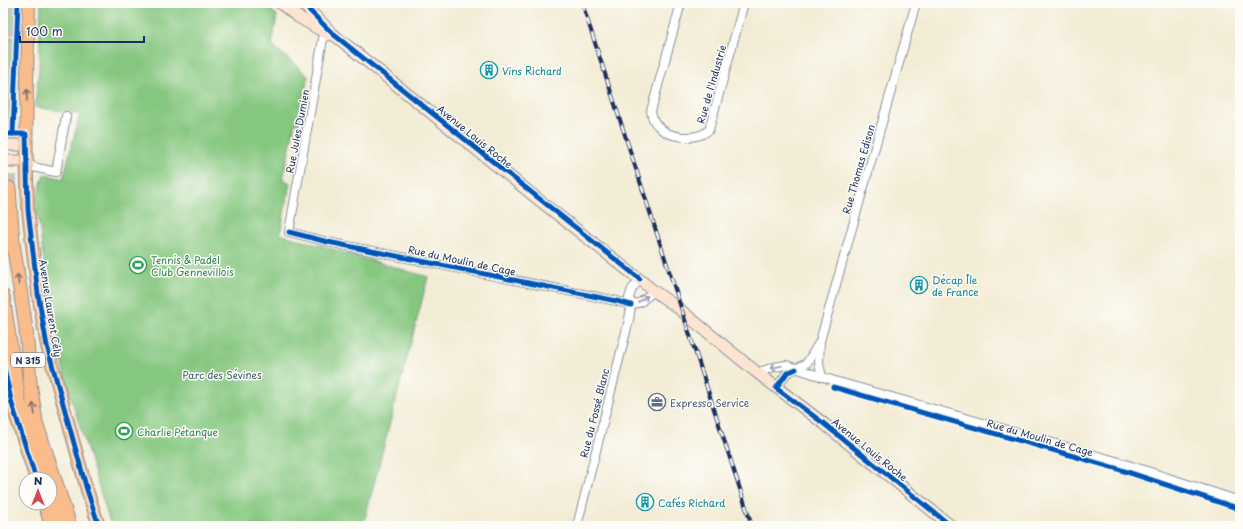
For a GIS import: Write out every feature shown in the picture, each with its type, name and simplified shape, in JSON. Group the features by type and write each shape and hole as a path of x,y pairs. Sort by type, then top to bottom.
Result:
{"highway":[{"name":"N 315","path":"9,188 13,243 26,329 30,384 36,422 70,526"},
{"name":"N 315","path":"3,296 19,402 42,471"},
{"path":"55,511 60,526"}],"main road":[{"name":"Avenue Laurent Cély","path":"29,3 26,145 28,210 38,294 47,346 87,490 99,526"},
{"name":"Avenue Louis Roche","path":"280,3 298,17 324,33 340,39"},
{"name":"Avenue Louis Roche","path":"302,3 340,39 654,291 678,308 757,373 823,423 951,526"},
{"path":"3,145 26,145"},
{"path":"3,161 27,161"},
{"path":"3,363 8,406 33,471"},
{"path":"46,511 51,526"}],"street":[{"name":"Rue de l'Industrie","path":"681,3 651,111 652,120 658,127 671,134 688,137 703,135 709,130 744,3"},
{"name":"Rue Thomas Edison","path":"822,377 819,363 820,341 916,3"},
{"name":"Rue Jules Dumien","path":"289,232 324,33"},
{"path":"27,161 33,167 56,172 66,116"},
{"name":"Rue du Moulin de Cage","path":"289,232 343,245 631,305"},
{"name":"Rue du Fossé Blanc","path":"577,526 629,320 631,305 629,298 632,289 640,279"},
{"path":"631,305 641,302 654,291"},
{"name":"Rue Thomas Edison","path":"796,369 809,360 820,341"},
{"name":"Rue du Moulin de Cage","path":"757,373 780,365 786,365 822,377 1110,459 1240,501"},
{"path":"776,388 787,373 796,369"}],"green space":[{"path":"4,3 17,3 16,32 3,32"},
{"name":"Parc des Sévines","path":"41,3 262,3 277,15 272,45 308,76 299,123 295,123 283,179 290,183 280,234 428,277 363,526 111,526 65,378 43,256 36,200 44,174 63,179 80,114 35,107 39,69"},
{"path":"3,37 16,37 13,132 6,132 7,113 3,113"}],"tunnel":[{"path":"9,188 16,3"}],"railway":[{"path":"582,3 752,526"}],"cycle path":[{"path":"13,134 18,3"},
{"path":"302,3 333,34 640,279"},
{"path":"3,134 26,134 28,210 38,294 47,346 87,490 99,526"},
{"path":"289,232 328,242 631,305"},
{"path":"3,363 12,404 33,471"},
{"path":"796,369 787,373 776,388 823,423 951,526"},
{"path":"833,387 1115,468 1240,509"}],"place":[{"name":"Vins Richard","path":"489,70"},
{"name":"Tennis & Padel Club Gennevillois","path":"138,265"},
{"name":"Décap Île de France","path":"919,285"},
{"name":"Expresso Service","path":"657,402"},
{"name":"Charlie Pétanque","path":"124,431"},
{"name":"Cafés Richard","path":"645,502"}]}
